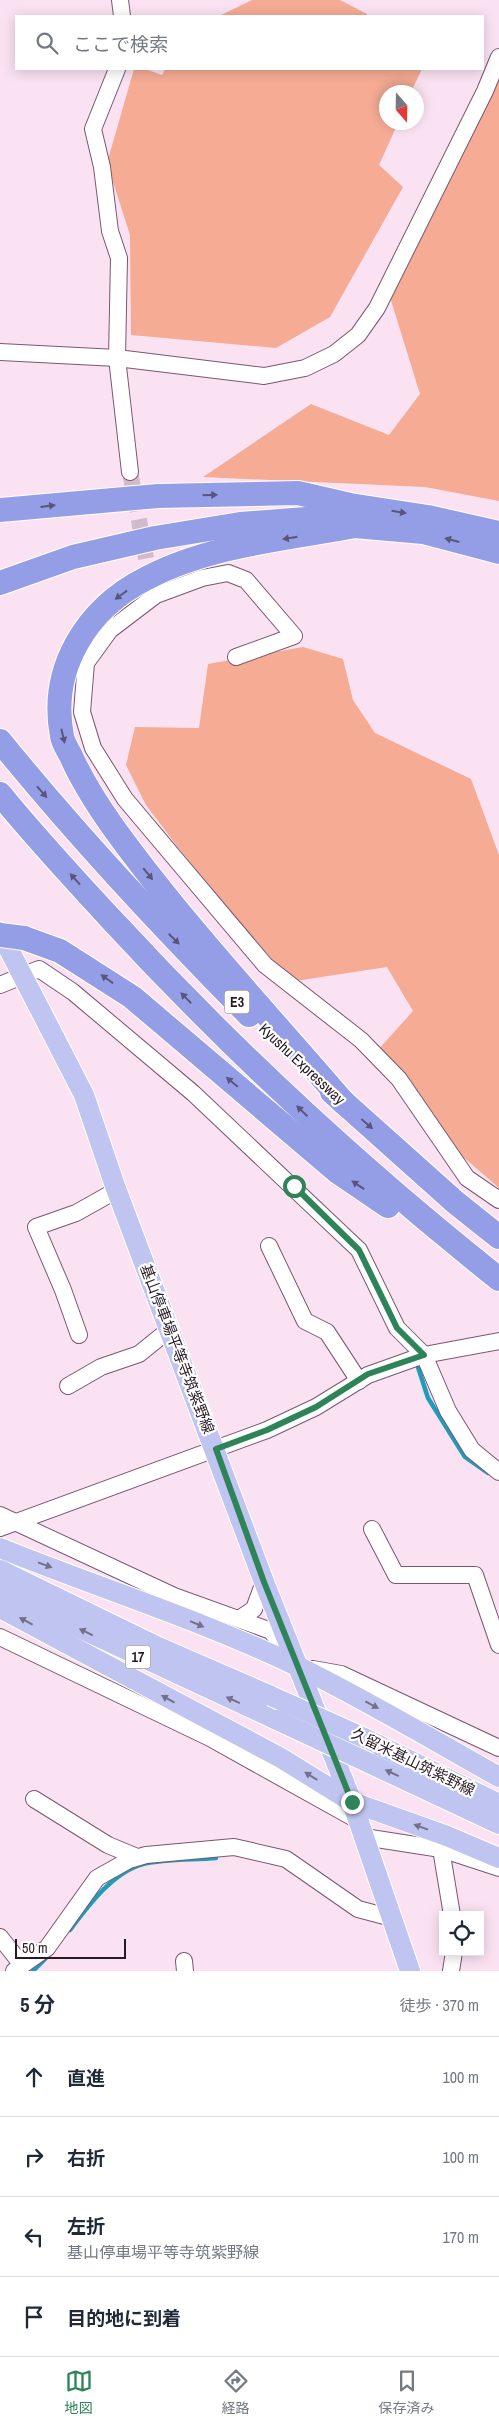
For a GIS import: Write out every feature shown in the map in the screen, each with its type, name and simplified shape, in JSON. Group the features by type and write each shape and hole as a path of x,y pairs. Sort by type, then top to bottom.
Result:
{"highway":[{"path":"0,510 158,496 298,493 352,515 499,552"},
{"path":"0,567 152,523 237,510 428,516 499,533"},
{"path":"0,583 74,558 155,538 240,524 352,515"},
{"path":"344,1103 146,872 86,789 62,737 60,698 69,656 95,616 120,594 147,578 189,561 352,515"},
{"name":"Kyushu Expressway","path":"0,741 40,790 169,935 344,1103 455,1202 499,1237"},
{"name":"E3","path":"0,794 145,956 229,1042 372,1176 499,1280"},
{"path":"0,933 24,938 60,950 132,997 338,1172 499,1280"}],"main road":[{"name":"基山停車場平等寺筑紫野線","path":"0,933 84,1095 117,1190 216,1449 264,1582 358,1820 410,1971"},
{"path":"0,1548 184,1619 298,1667 399,1720 499,1777"},
{"name":"久留米基山筑紫野線","path":"0,1570 158,1647 362,1737 499,1804"},
{"name":"久留米基山筑紫野線","path":"0,1591 499,1824"},
{"path":"0,1608 281,1758 358,1820 447,1836 499,1858"}],"street":[{"path":"120,0 122,15"},
{"path":"0,352 117,358 264,376 305,368 334,354 358,335 382,300 485,91 499,57"},
{"path":"117,70 93,129 102,167 110,231 119,258 117,358 130,472"},
{"path":"236,657 294,636 246,580 228,573 154,590 110,630 86,663 82,712 93,748 125,799 265,965 361,1040 399,1079 467,1178 499,1200"},
{"path":"0,985 39,969 73,992 193,1093 294,1186 359,1250 397,1328 424,1355 448,1411 472,1450 499,1472"},
{"path":"79,1336 63,1290 36,1227 76,1213 117,1190"},
{"path":"269,1246 305,1322 327,1332 359,1381"},
{"path":"68,1386 101,1367 140,1354 170,1330"},
{"path":"0,1528 267,1430 316,1407 368,1374 424,1355 497,1346"},
{"path":"0,1515 174,1596 271,1631 298,1667 341,1674 499,1748"},
{"path":"372,1529 396,1575 475,1575 499,1645"},
{"path":"239,1619 254,1610 264,1582"},
{"path":"0,1637 210,1738 358,1820 499,1868"},
{"path":"34,1799 108,1845 137,1857"},
{"path":"0,1937 18,1968 46,1948 98,1878 137,1857 234,1847 286,1859 358,1909 392,1918"},
{"path":"441,1849 451,1911"},
{"path":"451,1971 453,1956"}],"shaded area":[{"path":"252,0 340,0 367,14 367,15 221,15"},
{"path":"134,70 148,70 162,75 164,70 422,70 414,85 379,85 379,130 395,130 379,165 403,187 330,317 276,348 131,335 130,235 107,163"},
{"path":"499,73 499,501 425,487 203,477 311,404 389,435 420,394 389,294"},
{"path":"303,647 343,659 353,700 375,733 471,779 499,855 499,1188 446,1142 377,1051 413,1011 387,967 289,982 177,846 146,805 126,765 135,727 199,728 208,664"}],"waterway":[{"path":"417,1364 428,1398 465,1457 488,1473"},
{"path":"70,1930 102,1891 121,1874 132,1868 161,1861 216,1858"},
{"path":"33,1971 47,1957"}],"tunnel":[{"path":"130,472 151,585"}],"route":[{"path":"294,1186 359,1250 397,1328 424,1355 368,1374 316,1407 267,1430 216,1449 264,1582 352,1802"}]}
